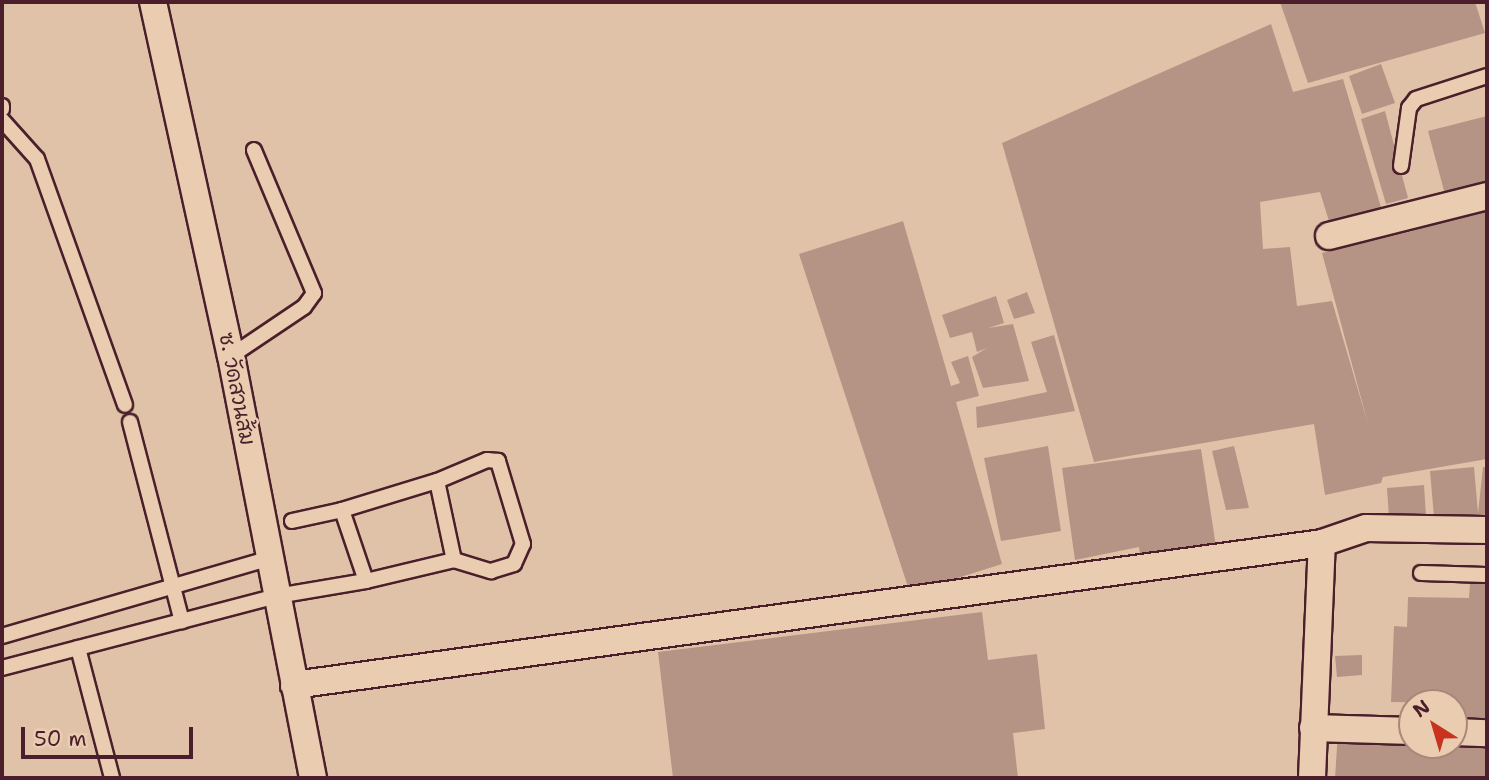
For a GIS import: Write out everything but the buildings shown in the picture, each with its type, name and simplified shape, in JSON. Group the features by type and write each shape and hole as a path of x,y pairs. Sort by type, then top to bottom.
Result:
{"street":[{"name":"ซ. วัดสวนส้ม","path":"153,2 230,356 313,778"},
{"path":"1329,236 1487,196"},
{"path":"294,684 1322,542 1366,528 1487,530"},
{"path":"1312,778 1322,542"},
{"path":"1313,728 1398,731"},
{"path":"1468,732 1487,733"}],"lane":[{"path":"1401,166 1409,108 1416,99 1487,76"},
{"path":"2,120 37,159 125,405"},
{"path":"230,356 304,307 314,293 254,150"},
{"path":"130,422 182,621"},
{"path":"2,668 277,596 366,582 454,560 475,569 505,569 521,557 523,544 498,461 487,460 437,481 342,510 292,521"},
{"path":"437,481 454,560"},
{"path":"342,510 366,582"},
{"path":"2,636 270,558"},
{"path":"1421,573 1487,575"},
{"path":"78,648 112,778"}]}
